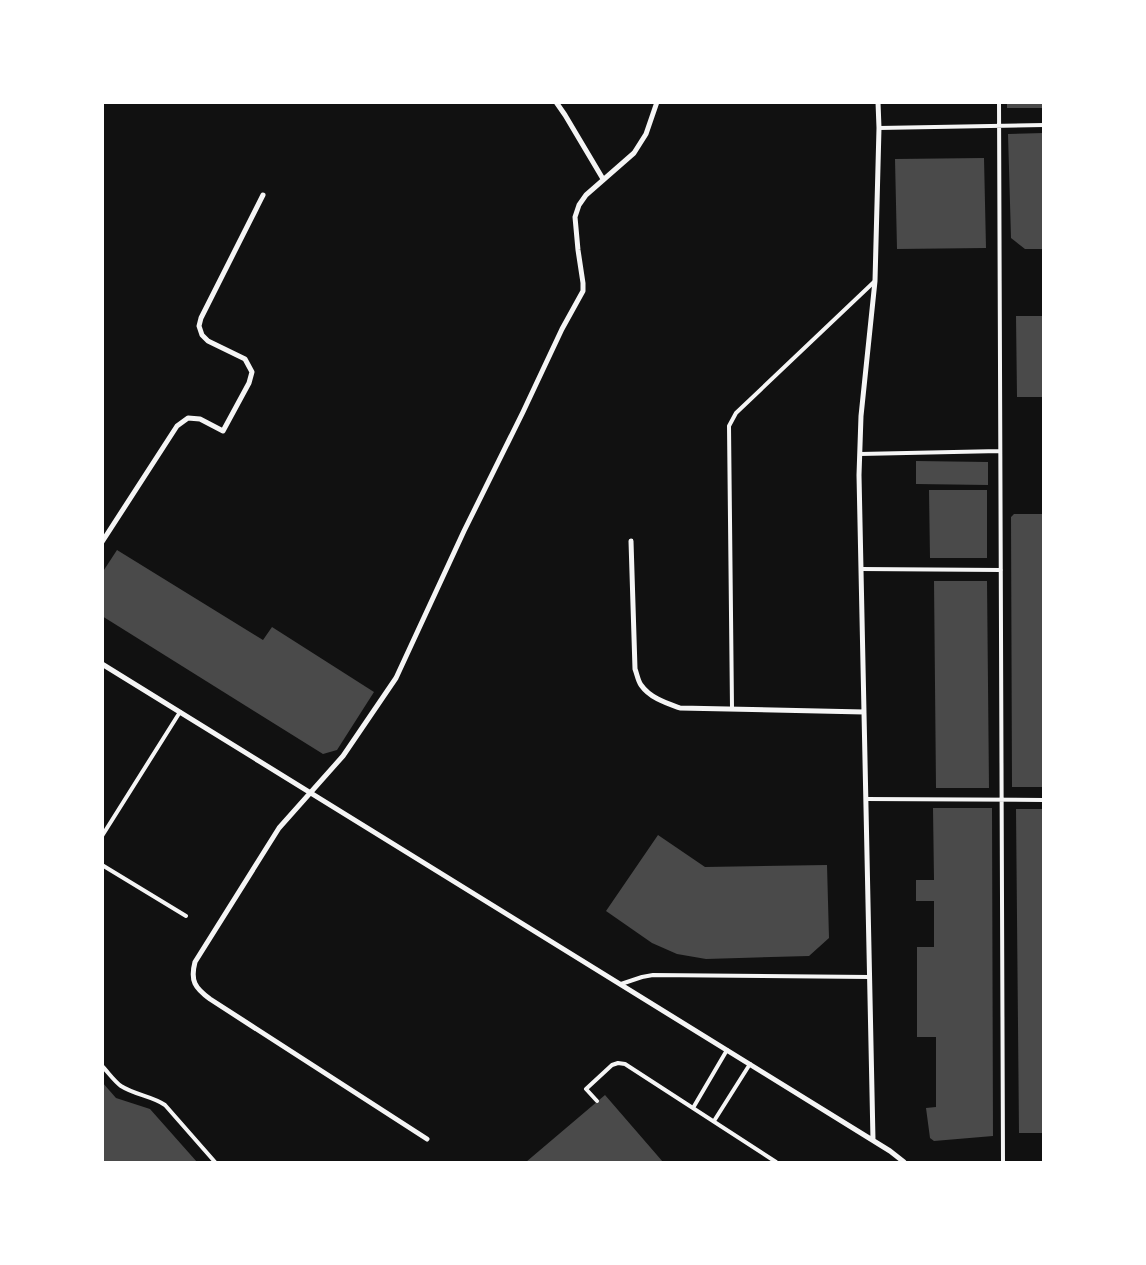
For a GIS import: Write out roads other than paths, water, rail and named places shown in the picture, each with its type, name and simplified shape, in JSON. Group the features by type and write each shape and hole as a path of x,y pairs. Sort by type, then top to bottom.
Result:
{"street":[{"path":"556,102 604,179"},
{"path":"427,1139 201,993 195,985 192,973 196,962 279,828 342,756 396,678 464,531 562,329 583,291 575,218 578,205 581,200 634,153 646,134 657,102"},
{"path":"873,1140 860,454 861,416 875,280 878,102"},
{"path":"102,542 177,426 188,418 200,419 222,431 249,383 252,372 245,359 208,341 202,334 199,326 201,318 263,195"},
{"path":"632,541 635,670 640,684 652,696 680,708 864,712"},
{"path":"102,664 873,1140 904,1162"}],"lane":[{"path":"999,102 1003,1162"},
{"path":"879,128 1044,125"},
{"path":"732,708 729,426 736,413 875,280"},
{"path":"860,454 1000,451"},
{"path":"861,569 1001,570"},
{"path":"102,836 180,712"},
{"path":"866,799 1044,800"},
{"path":"102,865 186,916"},
{"path":"620,984 653,975 870,977"},
{"path":"693,1108 727,1050"},
{"path":"597,1101 586,1089 612,1065 618,1063 625,1064 776,1162"},
{"path":"714,1121 750,1064"},
{"path":"102,1066 119,1085 158,1100 165,1105 215,1162"}]}
